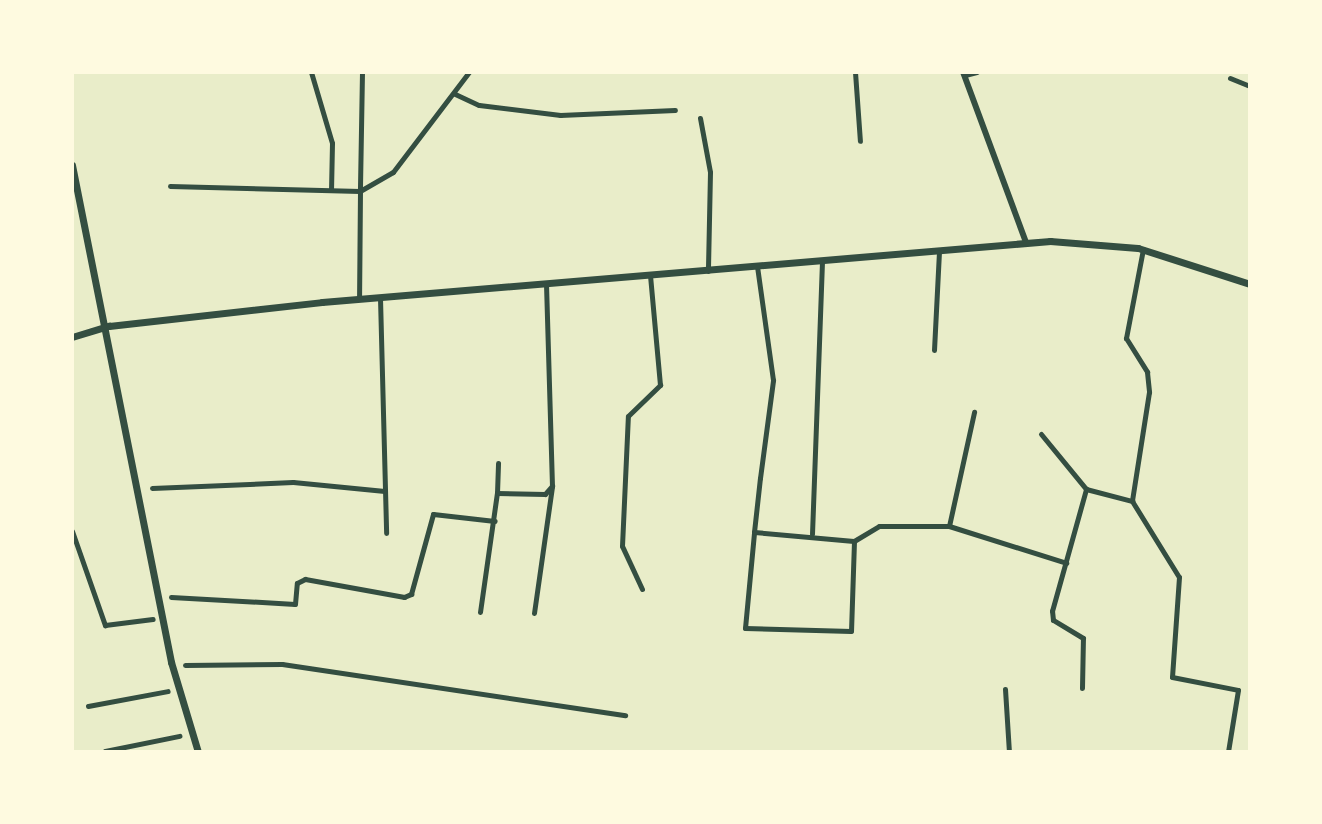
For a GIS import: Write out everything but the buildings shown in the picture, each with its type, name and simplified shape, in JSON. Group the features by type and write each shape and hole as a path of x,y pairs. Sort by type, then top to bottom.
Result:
{"main road":[{"path":"72,165 108,326 180,702 198,752"},
{"path":"72,337 108,326 359,299 1026,242 1143,249 1250,285"}],"street":[{"path":"311,72 332,143 331,190"},
{"path":"359,299 362,72"},
{"path":"170,186 360,191 393,172 455,94 469,72"},
{"path":"855,72 860,141"},
{"path":"977,72 964,74 1026,242"},
{"path":"1230,78 1250,86"},
{"path":"455,94 480,105 547,114 675,110"},
{"path":"700,118 710,172 708,271"},
{"path":"1143,249 1126,338 1147,372 1149,392 1132,501 1179,577 1172,677 1238,690 1228,752"},
{"path":"934,350 939,250"},
{"path":"812,534 822,261"},
{"path":"757,266 773,380 754,532 748,630 849,632 854,541"},
{"path":"642,589 622,546 628,416 660,385 650,276"},
{"path":"534,613 552,486 546,285"},
{"path":"380,298 386,533"},
{"path":"948,526 974,412"},
{"path":"1041,434 1086,489 1132,501"},
{"path":"480,612 495,521 498,463"},
{"path":"152,488 293,482 385,491"},
{"path":"497,493 545,494 552,486"},
{"path":"1082,688 1081,633 1051,617 1086,489"},
{"path":"171,597 295,604 297,583 305,579 404,597 411,594 433,514 495,521"},
{"path":"754,532 812,534 854,541 879,526 948,526 1066,563"},
{"path":"72,531 105,625 153,619"},
{"path":"185,665 282,664 625,715"},
{"path":"1004,689 1009,752"},
{"path":"88,706 168,691"},
{"path":"105,751 179,736"}]}
